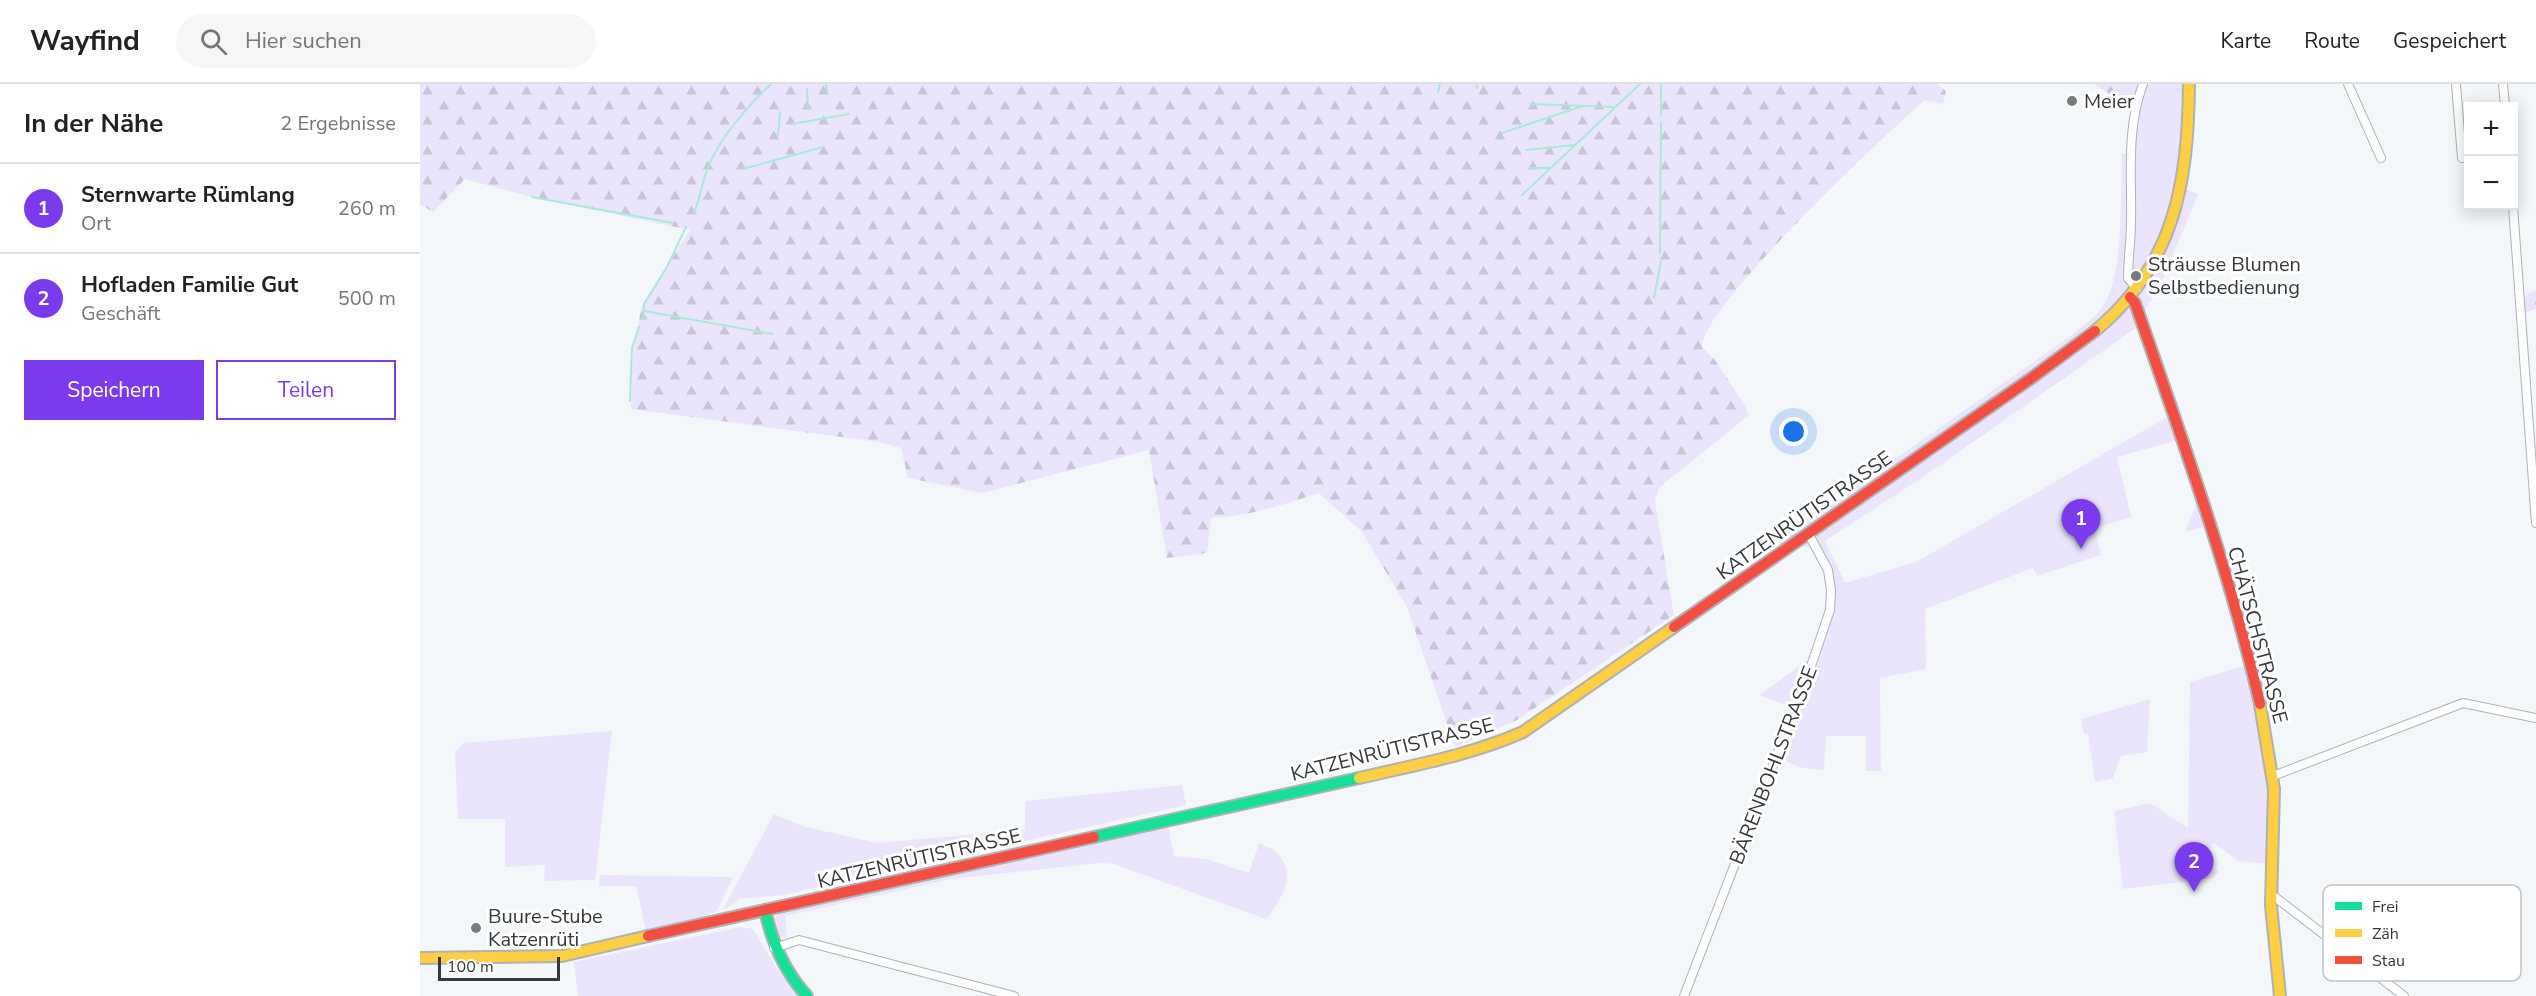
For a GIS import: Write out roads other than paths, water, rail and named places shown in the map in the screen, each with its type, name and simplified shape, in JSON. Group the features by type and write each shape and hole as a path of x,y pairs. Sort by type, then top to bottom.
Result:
{"street":[{"path":"2133,293 2128,278 2131,235 2131,130 2133,110 2143,84"},
{"name":"KATZENRÜTISTRASSE","path":"420,958 562,956 974,865 1488,747 1523,732 2077,346 2133,293 2161,251 2177,212 2186,169 2189,84"},
{"path":"2348,84 2381,158"},
{"path":"2456,84 2462,158"},
{"path":"2503,84 2505,102"},
{"path":"2512,210 2536,523"},
{"name":"CHÄTSCHSTRASSE","path":"2133,293 2220,555 2257,693 2273,776 2275,826 2271,894 2280,996"},
{"name":"BÄRENBOHLSTRASSE","path":"1684,996 1809,672 1830,610 1831,590 1828,570 1808,533"},
{"path":"2273,776 2463,703 2536,718"},
{"path":"2271,894 2323,934"},
{"path":"765,910 774,948 784,968 807,996"},
{"path":"774,948 799,940 1014,996"},
{"path":"2384,981 2404,996"}],"waterway":[{"path":"694,214 707,170 719,146 743,113 771,84"},
{"path":"826,84 827,91"},
{"path":"1438,92 1440,84"},
{"path":"1476,84 1477,88"},
{"path":"1522,195 1640,84"},
{"path":"1661,84 1661,116"},
{"path":"807,89 808,109"},
{"path":"1530,104 1614,107"},
{"path":"1502,133 1583,106"},
{"path":"778,135 780,112"},
{"path":"792,124 849,114"},
{"path":"1660,253 1661,122"},
{"path":"1526,150 1574,145"},
{"path":"743,169 823,147"},
{"path":"1531,168 1549,168"},
{"path":"532,197 673,223"},
{"path":"643,319 644,304 667,267 686,227"},
{"path":"1654,298 1661,261"},
{"path":"644,311 772,334"},
{"path":"630,401 632,348 639,327"}],"place":[{"name":"Meier","path":"2072,101"},
{"name":"Sträusse Blumen Selbstbedienung","path":"2136,276"},
{"name":"Sternwarte Rümlang","path":"2081,549"},
{"name":"Hofladen Familie Gut","path":"2194,892"},
{"name":"Buure-Stube Katzenrüti","path":"476,928"}]}
